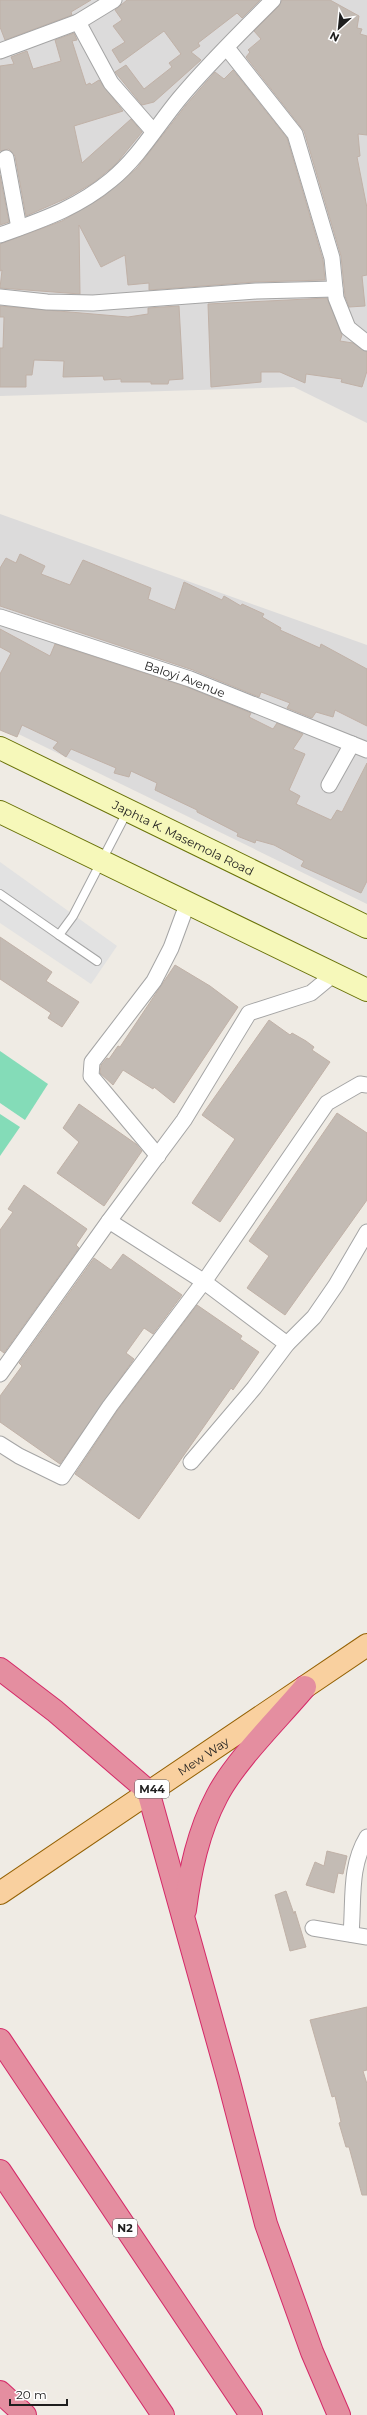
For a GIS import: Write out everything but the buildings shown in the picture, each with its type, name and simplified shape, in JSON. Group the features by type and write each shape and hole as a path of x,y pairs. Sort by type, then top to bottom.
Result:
{"highway":[{"path":"0,1669 56,1711 148,1791 266,2224 312,2352 339,2415"},
{"path":"184,1920 195,1853 204,1822 218,1794 244,1758 305,1687"},
{"name":"N2","path":"0,2040 251,2415"},
{"path":"0,2171 163,2415"},
{"path":"0,2392 24,2415"}],"main road":[{"name":"Japhta K. Masemola Road","path":"0,748 367,927"},
{"path":"0,812 367,990"},
{"name":"Mew Way","path":"0,1893 148,1791 367,1645"}],"street":[{"path":"0,51 78,22 114,0"},
{"path":"0,235 64,212 110,181 137,156 153,131 208,65 227,48 273,0"},
{"path":"78,22 111,83 153,131"},
{"path":"227,48 295,134 332,258 336,298 348,328 367,343"},
{"path":"6,158 19,228"},
{"path":"0,297 47,302 93,303 256,291 335,289"},
{"name":"Baloyi Avenue","path":"0,616 190,679 367,750"},
{"path":"329,785 352,744"},
{"path":"158,1156 134,1125 104,1094 91,1076 90,1068 92,1062 154,981 171,948 188,902"},
{"path":"0,1374 109,1221 184,1120 249,1013 311,993 334,974"},
{"path":"0,1444 19,1456 62,1477 114,1400 203,1281 327,1103 360,1084 367,1085"},
{"path":"109,1221 203,1281 287,1344"},
{"path":"192,1462 249,1394 287,1344 314,1317 336,1285 367,1232"},
{"path":"352,1934 353,1873 355,1862 367,1837"},
{"path":"313,1928 367,1937"}],"lane":[{"path":"60,935 73,916 100,861 128,810"},
{"path":"0,894 97,961"}],"shaded area":[{"path":"0,0 367,0 367,423 294,387 0,396"},
{"path":"0,514 367,645 367,904 0,725"},
{"path":"0,862 117,946 91,984 0,923"}],"green space":[{"path":"0,1051 48,1084 25,1120 0,1103"},
{"path":"0,1114 20,1127 0,1156"}]}
